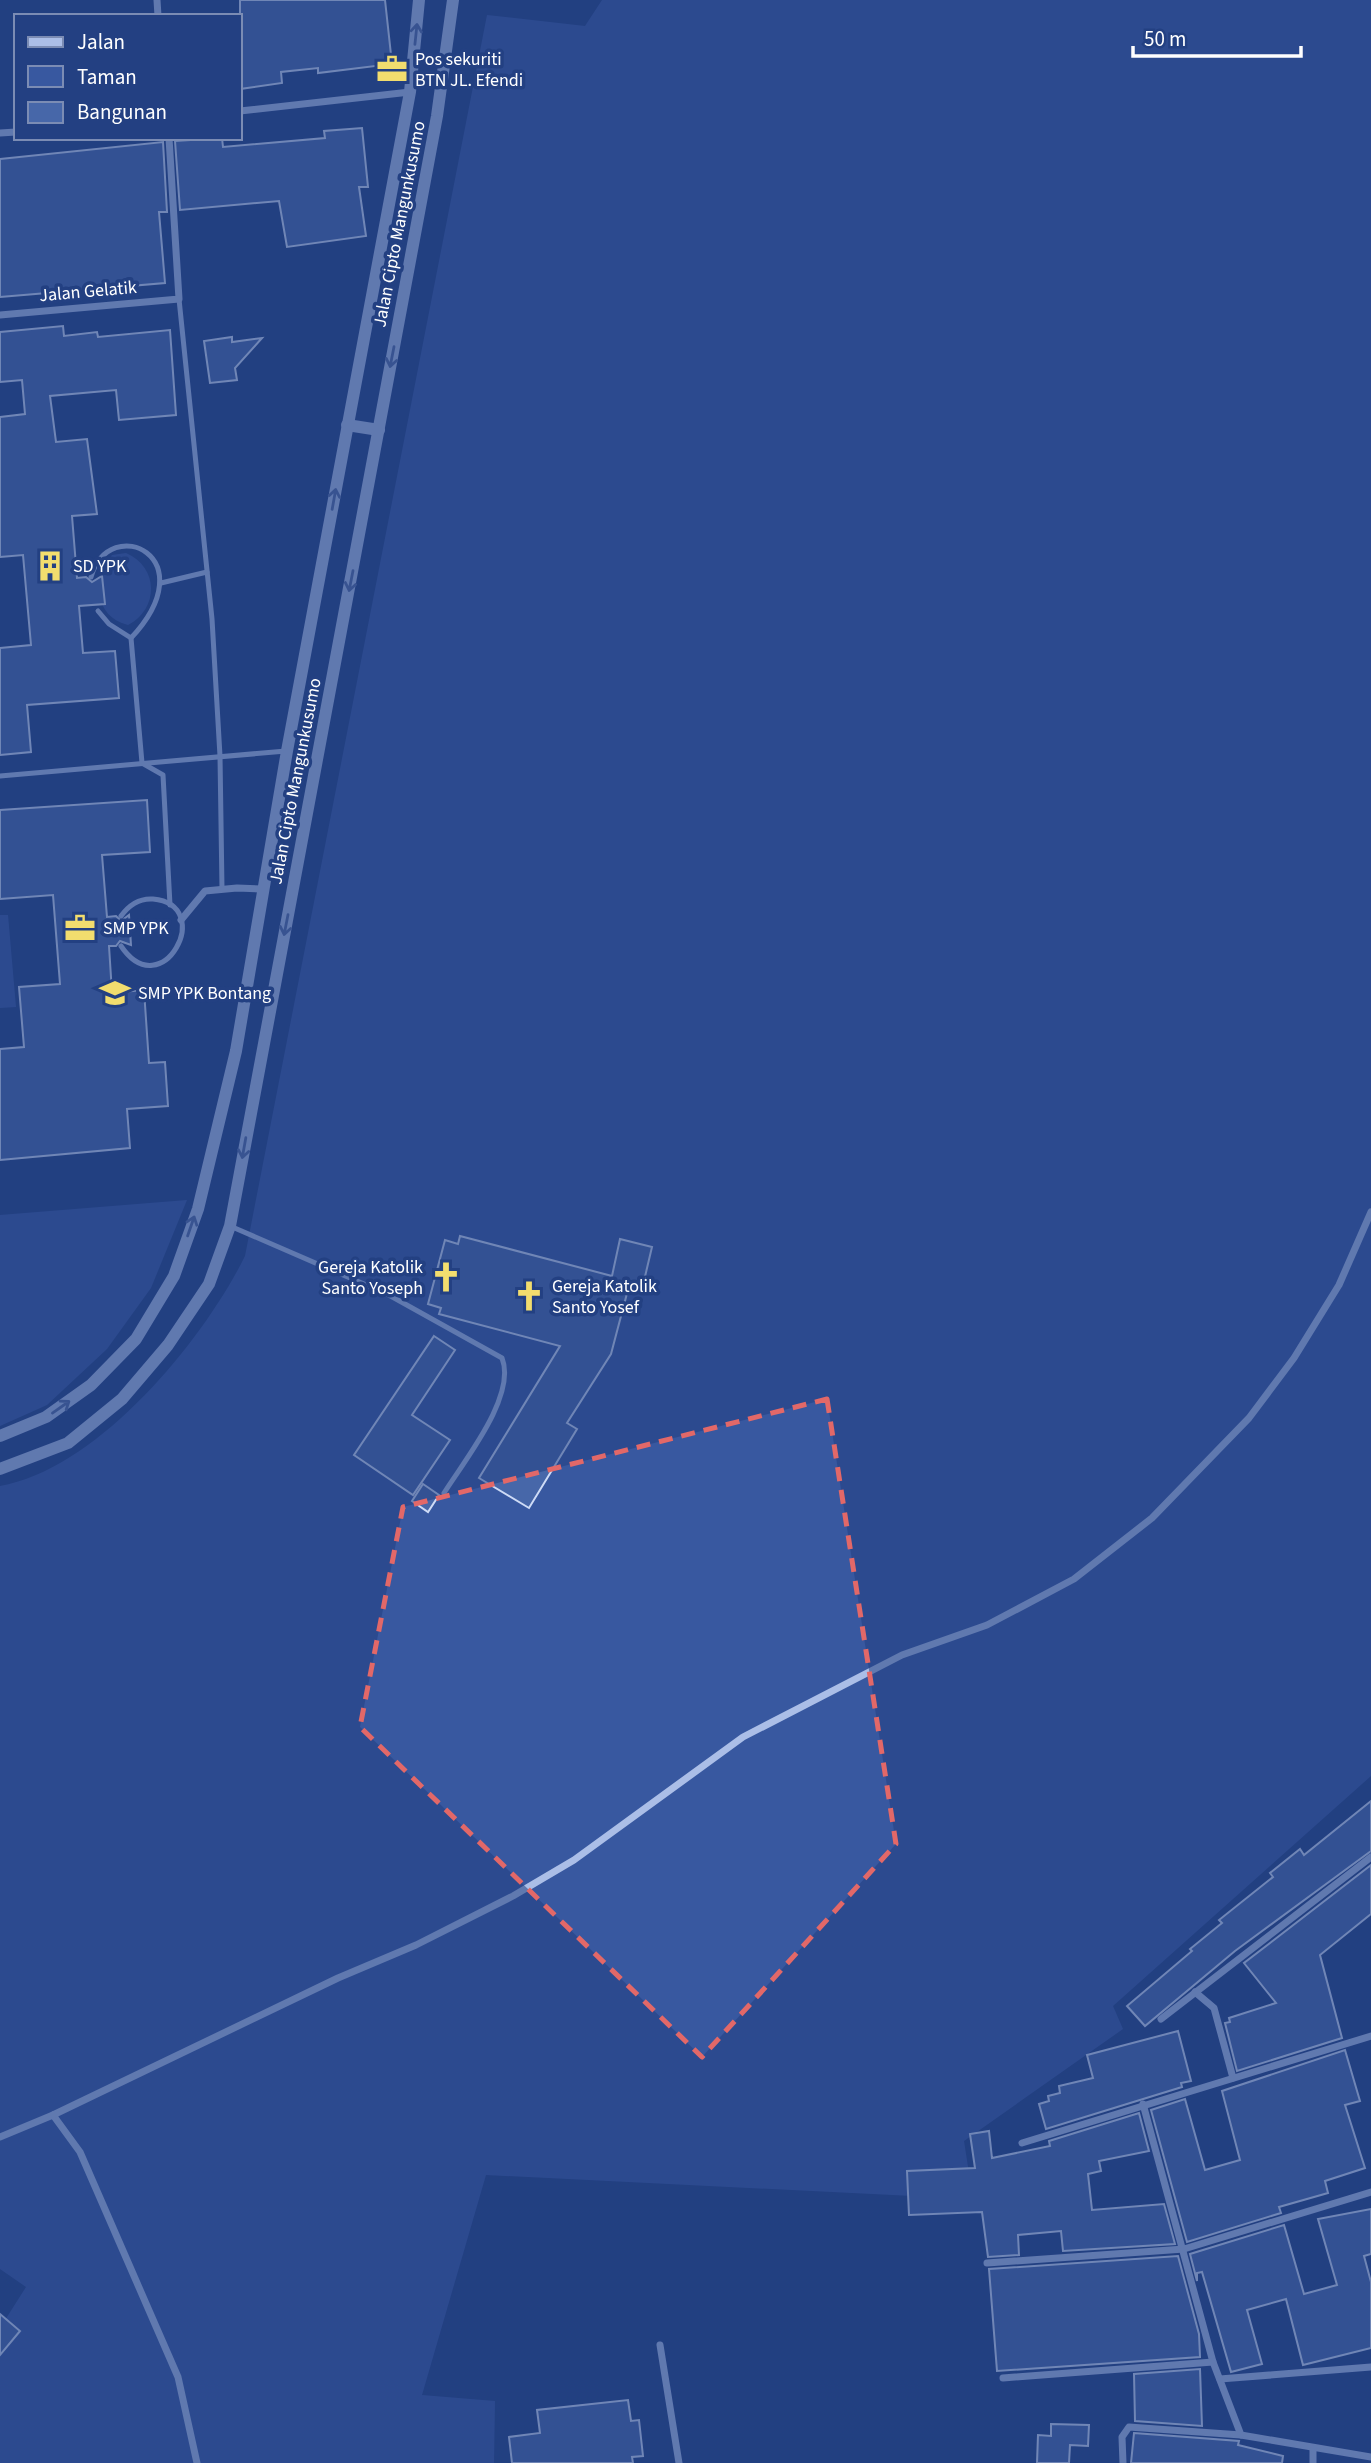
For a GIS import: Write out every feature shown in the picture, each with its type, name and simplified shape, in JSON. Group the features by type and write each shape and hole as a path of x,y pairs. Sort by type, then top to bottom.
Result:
{"street":[{"name":"Jalan Cipto Mangunkusumo","path":"0,1436 46,1417 92,1385 136,1339 174,1276 198,1209 236,1051 287,751 411,92 419,0"},
{"name":"Jalan Cipto Mangunkusumo","path":"0,1469 68,1443 122,1399 168,1345 209,1284 230,1226 438,116 453,0"},
{"path":"242,111 411,92"},
{"path":"169,140 179,299"},
{"name":"Jalan Gelatik","path":"0,315 179,299"},
{"path":"347,425 379,430"},
{"path":"181,920 205,891 263,890"},
{"path":"0,2137 53,2115 338,1978 416,1945 513,1896 574,1860 743,1737 902,1655 987,1625 1074,1579 1152,1518 1249,1418 1294,1358 1339,1285 1371,1212"},
{"path":"1161,2019 1371,1857"},
{"path":"1195,1992 1214,2008 1233,2078"},
{"path":"1022,2143 1371,2036"},
{"path":"1143,2104 1213,2362 1241,2435"},
{"path":"53,2115 79,2152 178,2377 197,2463"},
{"path":"987,2263 1184,2249 1371,2192"},
{"path":"660,2345 679,2463"},
{"path":"1003,2378 1213,2362"},
{"path":"1220,2379 1371,2367"},
{"path":"1123,2463 1122,2437 1129,2427 1241,2435 1371,2457"},
{"path":"1313,2449 1313,2463"}],"lane":[{"path":"179,299 207,572 220,755 222,889"},
{"path":"91,577 99,557 118,547 129,546 149,554 160,572 161,583 154,612 131,639 142,763"},
{"path":"161,583 207,572"},
{"path":"98,611 109,624 131,639"},
{"path":"0,776 287,751"},
{"path":"169,761 163,775 170,905"},
{"path":"142,763 163,775"},
{"path":"121,916 127,908 143,900 162,901 170,905 181,920 182,940 172,956 153,964 134,960 121,946"},
{"path":"230,1226 387,1294 502,1358 506,1375 502,1398 444,1493"}],"highlighted area":[{"path":"827,1399 896,1844 702,2057 360,1727 403,1507"}],"green space":[{"path":"602,0 1371,0 1371,1776 1113,2006 1123,2029 964,2141 973,2199 486,2175 422,2395 495,2401 494,2463 0,2463 0,2328 26,2287 0,2269 0,1486 37,1475 74,1455 110,1428 175,1362 203,1325 245,1256 487,15 585,26"},
{"path":"126,553 137,559 145,568 151,588 145,609 128,625 108,614 100,596 99,585 112,555"},
{"path":"0,915 8,915 16,1007 0,1008"},
{"path":"187,1200 151,1288 107,1349 47,1405 0,1426 0,1215"}],"building":[{"path":"240,0 385,0 392,64 318,73 318,68 281,72 282,83 242,89"},
{"path":"362,128 368,187 359,187 366,236 287,247 279,201 180,210 175,141 222,140 223,147 325,138 324,131"},
{"path":"163,142 167,212 159,212 165,283 0,297 0,159"},
{"path":"63,326 64,336 97,332 98,337 170,330 176,415 119,420 116,390 50,396 56,442 87,439 97,514 72,516 77,578 86,577 92,582 102,576 105,604 79,606 83,653 115,651 119,698 27,705 31,752 0,755 0,648 31,645 23,555 0,557 0,417 25,414 22,380 0,382 0,332"},
{"path":"232,337 232,342 262,338 235,368 237,380 210,383 204,341"},
{"path":"147,800 150,852 102,855 107,917 116,916 121,921 129,915 131,945 120,941 116,946 109,946 112,993 144,990 149,1063 165,1062 168,1106 127,1109 130,1148 0,1160 0,1049 24,1047 19,987 60,984 53,895 0,899 0,810"},
{"path":"460,1236 612,1276 620,1239 652,1247 643,1285 630,1282 611,1354 567,1423 577,1429 529,1508 479,1478 560,1346 439,1314 441,1308 428,1304 445,1240 458,1244"},
{"path":"434,1336 455,1350 412,1415 450,1440 413,1495 354,1455"},
{"path":"423,1484 439,1495 428,1512 412,1501"},
{"path":"1371,1801 1371,1851 1235,1951 1145,2026 1127,2006 1222,1923 1219,1920 1273,1877 1270,1873 1300,1849 1304,1855"},
{"path":"1371,1865 1371,1914 1320,1955 1342,2038 1237,2071 1225,2023 1230,2022 1229,2018 1276,2003 1244,1963"},
{"path":"1178,2031 1191,2081 1181,2083 1182,2087 1046,2129 1039,2104 1049,2101 1048,2096 1060,2093 1059,2086 1093,2078 1087,2055"},
{"path":"1345,2050 1360,2101 1345,2105 1365,2168 1325,2181 1328,2193 1279,2207 1281,2213 1187,2242 1151,2110 1185,2099 1205,2170 1240,2160 1222,2091"},
{"path":"1139,2113 1149,2151 1099,2161 1101,2171 1088,2174 1092,2210 1164,2204 1175,2244 1063,2251 1061,2231 1018,2235 1019,2255 988,2257 982,2212 909,2215 907,2171 975,2168 970,2134 989,2131 992,2158 1050,2146 1049,2141"},
{"path":"1371,2209 1371,2254 1364,2256 1371,2282 1371,2348 1303,2365 1286,2299 1247,2310 1262,2364 1231,2372 1202,2272 1197,2273 1197,2281 1190,2254 1284,2225 1304,2294 1337,2285 1318,2219"},
{"path":"1178,2256 1199,2334 1200,2357 997,2371 989,2269"},
{"path":"0,2314 20,2331 0,2355"},
{"path":"1200,2369 1202,2426 1135,2421 1134,2374"},
{"path":"628,2400 631,2421 639,2420 643,2456 632,2457 633,2463 512,2463 509,2437 540,2433 537,2410"},
{"path":"1051,2424 1089,2425 1088,2446 1070,2445 1069,2463 1037,2463 1038,2435 1051,2436"},
{"path":"1134,2433 1239,2441 1238,2445 1283,2456 1282,2463 1131,2463"}],"place":[{"name":"Pos sekuriti BTN JL. Efendi","path":"392,69"},
{"name":"SD YPK","path":"50,566"},
{"name":"SMP YPK","path":"80,928"},
{"name":"SMP YPK Bontang","path":"115,993"},
{"name":"Gereja Katolik Santo Yoseph","path":"446,1277"},
{"name":"Gereja Katolik Santo Yosef","path":"529,1296"}]}
